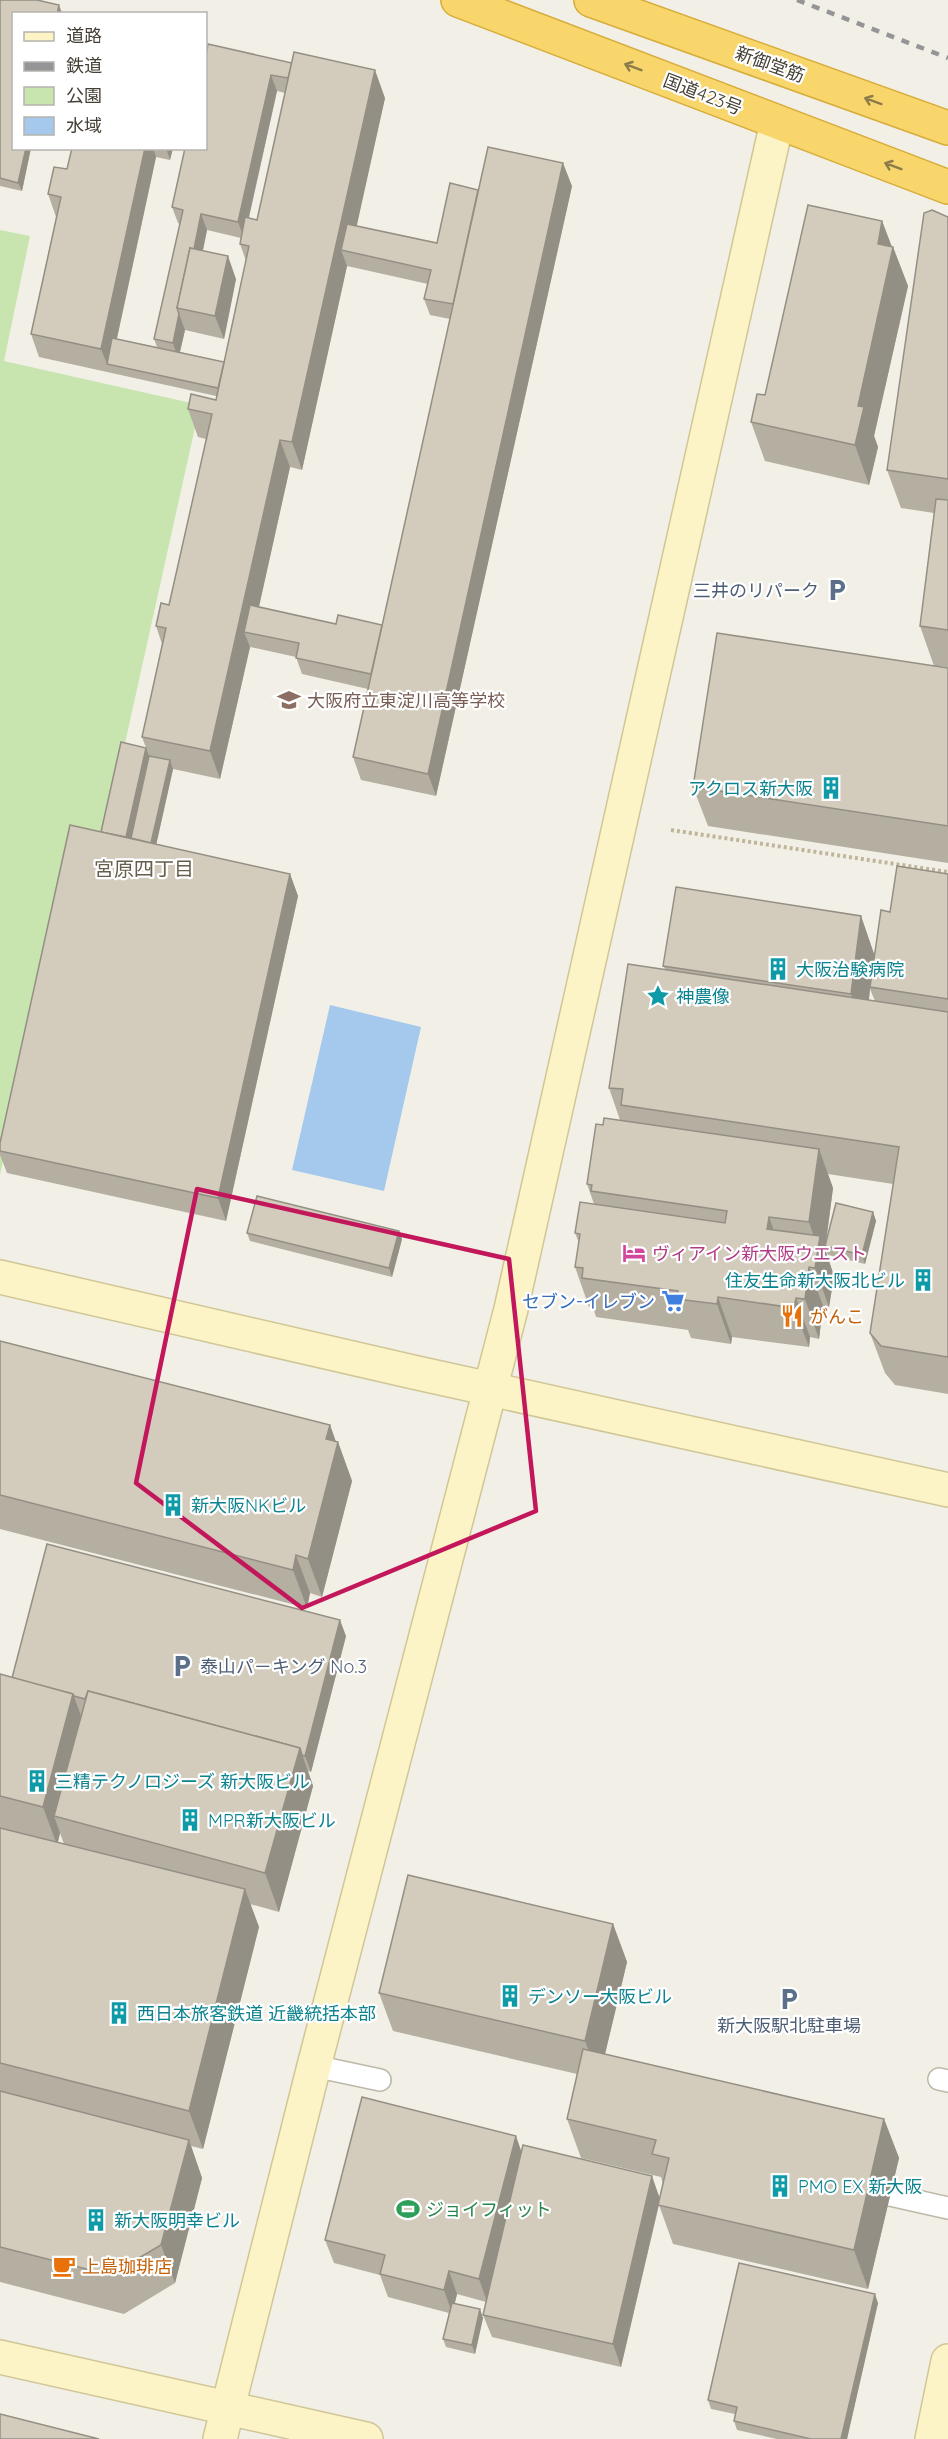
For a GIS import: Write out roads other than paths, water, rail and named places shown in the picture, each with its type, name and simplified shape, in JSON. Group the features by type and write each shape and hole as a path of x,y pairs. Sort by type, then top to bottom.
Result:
{"highway":[{"name":"国道423号","path":"458,0 948,187"},
{"name":"新御堂筋","path":"591,0 948,128"}],"street":[{"path":"220,2439 314,2066 514,1297 777,122"},
{"path":"0,1277 948,1490"},
{"path":"0,2357 366,2439"},
{"path":"932,2439 948,2361"}],"lane":[{"path":"314,2066 380,2080"},
{"path":"890,2195 948,2208"}],"water":[{"path":"330,1005 421,1027 384,1191 292,1170"}],"railway":[{"path":"797,0 948,58"}],"place":[{"name":"三井のリパーク","path":"837,590"},
{"name":"大阪府立東淀川高等学校","path":"289,700"},
{"name":"アクロス新大阪","path":"831,788"},
{"name":"大阪治験病院","path":"778,969"},
{"name":"神農像","path":"658,996"},
{"name":"ヴィアイン新大阪ウエスト","path":"634,1253"},
{"name":"住友生命新大阪北ビル","path":"923,1280"},
{"name":"セブン-イレブン","path":"673,1301"},
{"name":"がんこ","path":"792,1316"},
{"name":"新大阪NKビル","path":"173,1505"},
{"name":"泰山パ－キング No.3","path":"182,1666"},
{"name":"三精テクノロジーズ 新大阪ビル","path":"37,1781"},
{"name":"MPR新大阪ビル","path":"190,1820"},
{"name":"デンソー大阪ビル","path":"510,1996"},
{"name":"新大阪駅北駐車場","path":"789,1999"},
{"name":"西日本旅客鉄道 近畿統括本部","path":"119,2013"},
{"name":"PMO EX 新大阪","path":"780,2186"},
{"name":"ジョイフィット","path":"408,2209"},
{"name":"新大阪明幸ビル","path":"96,2220"},
{"name":"上島珈琲店","path":"64,2266"}],"district":[{"name":"宮原四丁目","path":"144,868"}]}
